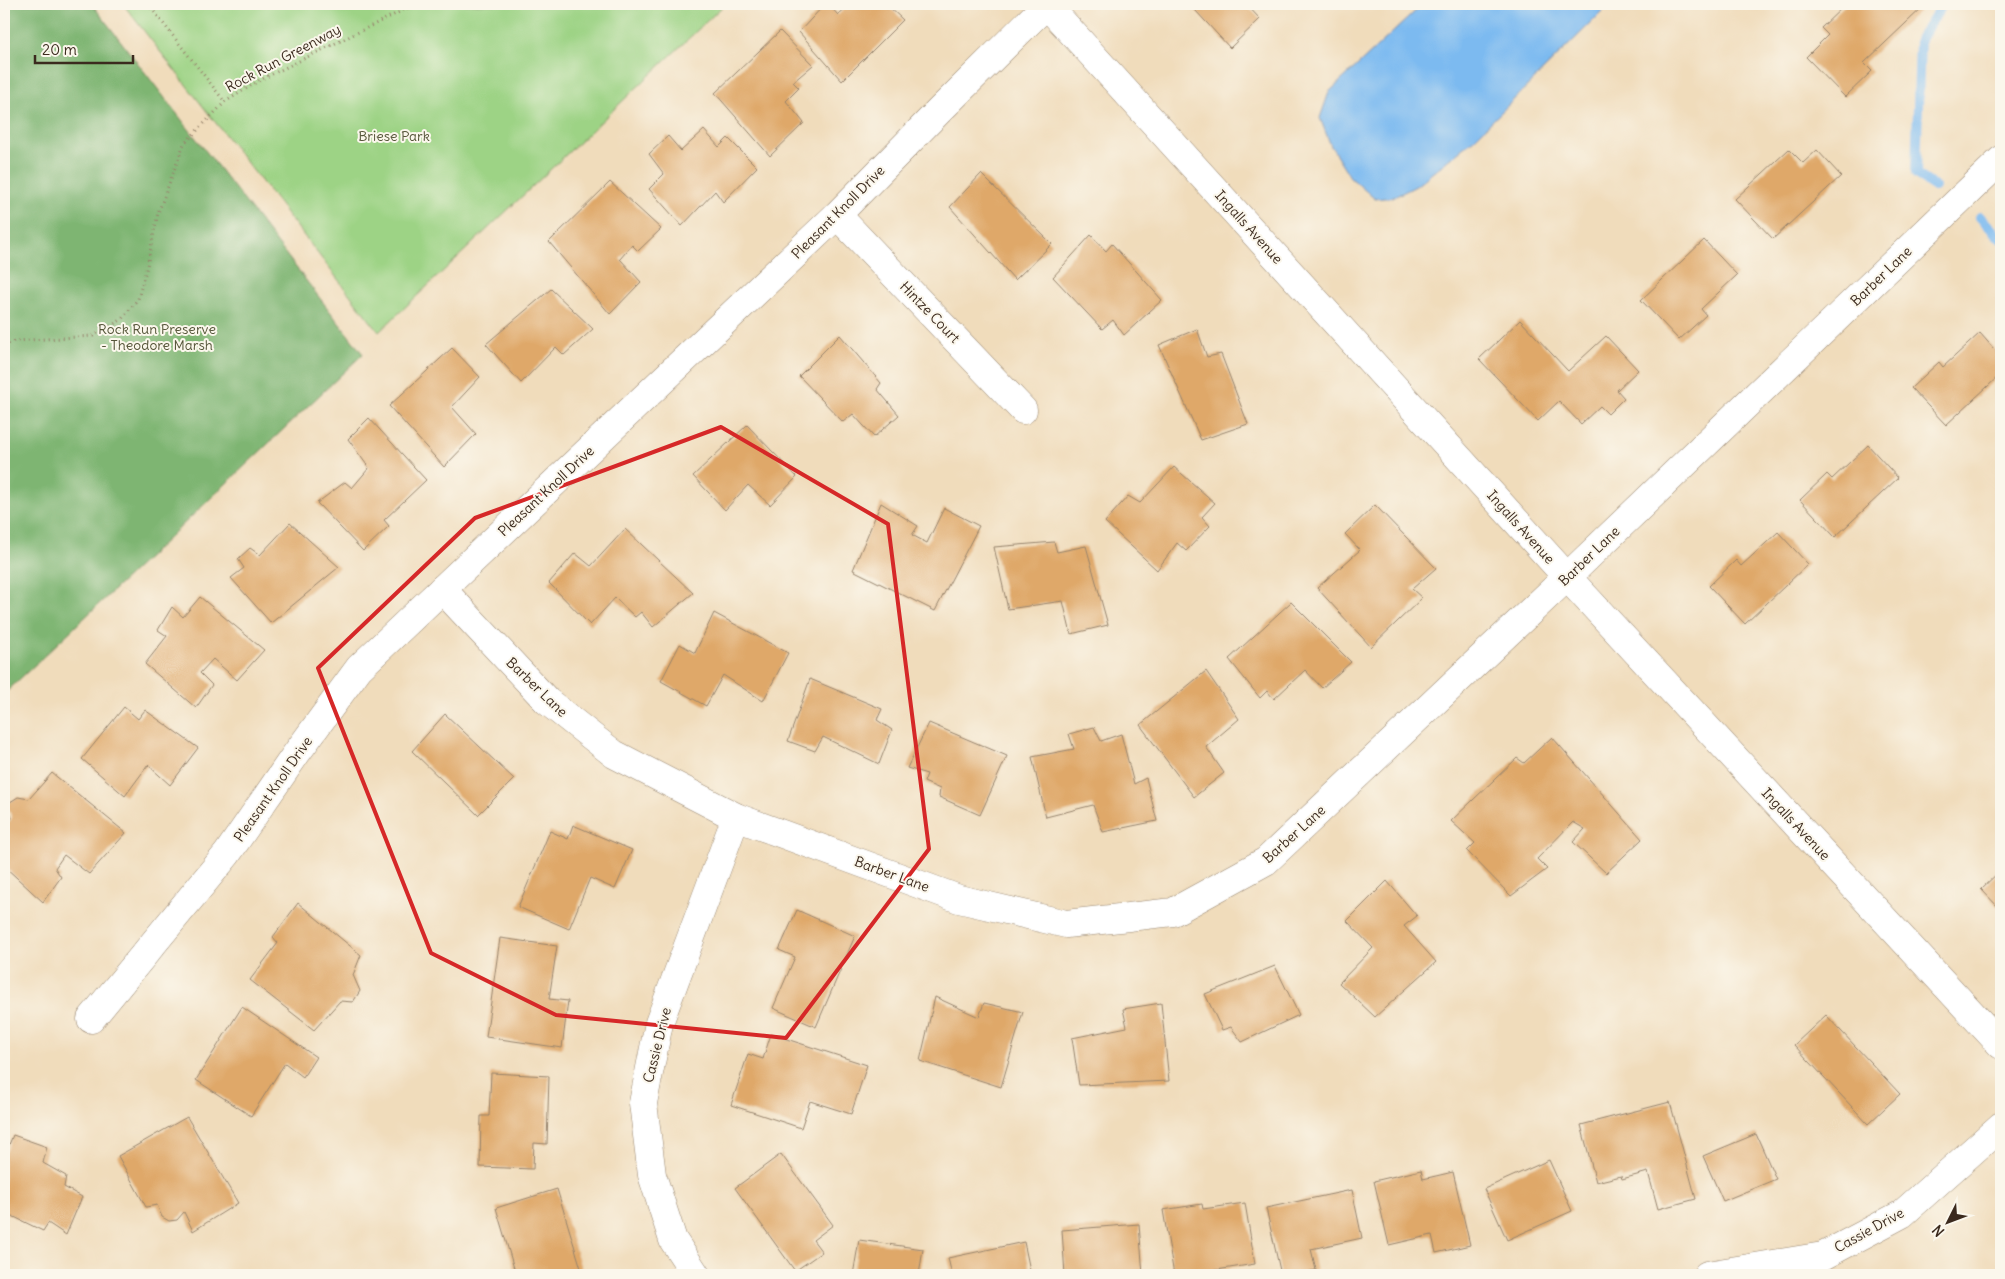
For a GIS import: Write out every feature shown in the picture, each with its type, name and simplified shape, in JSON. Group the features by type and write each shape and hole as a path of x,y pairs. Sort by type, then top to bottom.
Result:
{"street":[{"name":"Pleasant Knoll Drive","path":"91,1019 227,854 296,754 360,668 837,215 1047,4"},
{"name":"Ingalls Avenue","path":"1047,4 1567,577 2001,1045"},
{"name":"Barber Lane","path":"442,589 547,701 614,754 736,817 959,899 1066,924 1173,912 1266,861 1567,577 2001,160"},
{"name":"Hintze Court","path":"837,215 1023,410"},
{"name":"Cassie Drive","path":"696,1275 673,1240 652,1175 643,1103 660,1023 736,817"},
{"name":"Cassie Drive","path":"1707,1275 1823,1256 1902,1214 2001,1126"}],"path":[{"path":"148,4 225,102"},
{"name":"Rock Run Greenway","path":"4,346 14,342 93,336 121,320 138,299 158,213 184,144 225,102 260,80 416,4"}],"highlighted area":[{"path":"721,427 888,524 929,849 786,1038 556,1015 431,953 318,668 475,518"}],"green space":[{"name":"Rock Run Preserve - Theodore Marsh","path":"4,4 92,4 363,354 4,694"},
{"name":"Briese Park","path":"123,4 725,4 379,332"}],"water":[{"path":"1423,4 1610,4 1474,139 1416,186 1394,197 1375,199 1350,177 1331,146 1320,118 1329,92"}],"building":[{"path":"825,4 828,4 838,15 850,4 886,4 903,20 842,81 799,32"},
{"path":"1202,4 1246,4 1260,19 1230,48 1195,10"},
{"path":"1846,4 1926,4 1864,63 1872,71 1845,97 1806,57 1828,35 1821,28"},
{"path":"780,31 813,65 793,82 799,88 786,101 804,123 770,156 715,93"},
{"path":"704,130 719,147 728,138 757,167 723,202 715,191 682,226 649,189 664,174 649,154 668,136 681,151"},
{"path":"1789,149 1803,163 1817,150 1841,176 1773,239 1735,199"},
{"path":"981,174 1052,244 1015,280 950,207"},
{"path":"610,182 661,229 638,251 632,245 620,259 641,282 610,314 549,242"},
{"path":"1091,235 1106,251 1112,244 1162,300 1124,335 1113,320 1102,329 1053,277"},
{"path":"1704,240 1737,275 1701,309 1706,315 1679,340 1641,300"},
{"path":"551,289 593,329 564,355 556,347 521,383 486,344"},
{"path":"1520,320 1568,371 1606,336 1638,370 1617,390 1624,398 1608,414 1600,406 1581,424 1559,401 1538,421 1479,359"},
{"path":"1197,329 1207,357 1221,354 1248,424 1201,440 1159,345"},
{"path":"1980,333 2001,357 2001,374 1946,425 1911,388 1939,362 1943,367"},
{"path":"840,335 881,383 877,389 899,415 874,437 853,414 843,422 799,376"},
{"path":"452,348 480,377 452,407 476,434 444,467 389,406"},
{"path":"369,418 426,480 384,520 389,526 363,551 317,503 345,482 352,488 369,468 348,439"},
{"path":"747,425 797,477 770,505 748,485 725,510 693,476"},
{"path":"1868,445 1898,478 1835,537 1800,500 1827,474 1832,479"},
{"path":"1174,467 1215,503 1202,517 1210,526 1186,551 1177,543 1157,570 1105,522 1128,496 1140,503"},
{"path":"881,503 918,526 912,535 927,543 944,508 979,526 935,611 853,570"},
{"path":"1375,505 1436,568 1412,589 1422,598 1371,647 1317,588 1360,550 1345,534"},
{"path":"290,523 339,567 271,623 231,578 244,568 238,559 250,548 260,555"},
{"path":"625,529 693,593 653,627 641,612 635,617 615,598 590,625 549,583 575,553 591,566"},
{"path":"1778,532 1808,564 1745,624 1709,586 1736,560 1741,566"},
{"path":"1054,542 1057,552 1086,546 1108,625 1071,634 1063,601 1008,609 994,547"},
{"path":"200,597 264,650 237,680 213,659 200,673 212,685 196,708 145,664 167,636 158,630 172,607 183,617"},
{"path":"1291,602 1351,662 1322,688 1305,670 1274,699 1267,691 1260,698 1229,659"},
{"path":"714,613 788,653 763,701 723,675 706,706 661,681 680,644 695,653"},
{"path":"1206,671 1239,719 1206,747 1224,773 1194,797 1140,725"},
{"path":"810,679 882,709 877,720 892,730 879,764 823,737 815,751 788,741"},
{"path":"124,707 138,719 145,710 198,748 170,785 148,765 125,796 82,759"},
{"path":"445,714 514,779 478,815 412,751"},
{"path":"929,723 1007,756 980,815 939,797 940,789 924,782 927,774 907,768"},
{"path":"1094,727 1101,741 1121,734 1134,784 1146,778 1157,821 1103,832 1093,805 1046,817 1032,757 1074,749 1069,734"},
{"path":"1552,737 1642,839 1606,873 1573,842 1585,829 1573,822 1537,859 1547,869 1511,896 1467,851 1475,843 1451,821 1517,758 1524,763"},
{"path":"52,773 126,833 89,874 64,855 55,868 61,877 43,902 4,866 4,829 12,818 7,804 18,797 29,799"},
{"path":"573,825 632,850 615,889 590,878 569,929 518,907 550,831 568,839"},
{"path":"2001,870 2001,910 1981,889"},
{"path":"1387,881 1417,916 1404,926 1436,962 1375,1017 1339,983 1373,948 1347,921"},
{"path":"298,903 361,955 353,975 360,991 353,1002 340,1001 314,1030 250,980 278,943 273,937"},
{"path":"797,910 855,936 816,1027 773,1008 795,957 779,950"},
{"path":"500,938 557,946 549,999 568,1001 562,1048 486,1037"},
{"path":"1275,966 1299,1015 1242,1042 1231,1027 1222,1030 1205,994"},
{"path":"935,997 979,1017 984,1003 1023,1012 1001,1087 920,1061"},
{"path":"1161,1003 1169,1081 1079,1085 1072,1038 1127,1027 1123,1009"},
{"path":"242,1007 316,1057 303,1077 285,1063 251,1116 196,1080"},
{"path":"1826,1015 1900,1094 1868,1124 1794,1045"},
{"path":"771,1034 867,1065 851,1114 810,1101 801,1128 731,1105 748,1054 763,1059"},
{"path":"491,1073 549,1076 547,1144 534,1143 533,1169 480,1167 481,1116 489,1116"},
{"path":"1670,1102 1696,1199 1658,1209 1648,1172 1622,1179 1621,1176 1596,1182 1581,1125"},
{"path":"187,1117 238,1203 193,1231 184,1212 177,1220 169,1221 162,1217 157,1205 146,1207 118,1156"},
{"path":"1756,1134 1776,1179 1723,1201 1703,1156"},
{"path":"13,1135 47,1147 43,1163 66,1176 64,1187 82,1197 66,1235 48,1223 43,1231 4,1212 4,1157"},
{"path":"781,1154 833,1225 813,1240 822,1252 795,1271 735,1188"},
{"path":"1549,1160 1572,1211 1507,1240 1484,1189"},
{"path":"1421,1170 1423,1179 1453,1172 1470,1245 1436,1253 1432,1235 1389,1245 1374,1181"},
{"path":"557,1189 583,1275 516,1275 496,1208"},
{"path":"1352,1190 1362,1238 1311,1249 1316,1270 1292,1275 1281,1275 1266,1208"},
{"path":"1245,1203 1255,1264 1210,1271 1211,1275 1174,1275 1163,1210 1202,1204 1203,1209"},
{"path":"1139,1224 1143,1275 1065,1275 1062,1230"},
{"path":"859,1240 923,1249 919,1275 853,1275"},
{"path":"1024,1242 1031,1275 952,1275 948,1258"}],"waterway":[{"path":"1935,187 1916,174 1920,39 1943,4"},
{"path":"1980,217 2001,239"}]}
